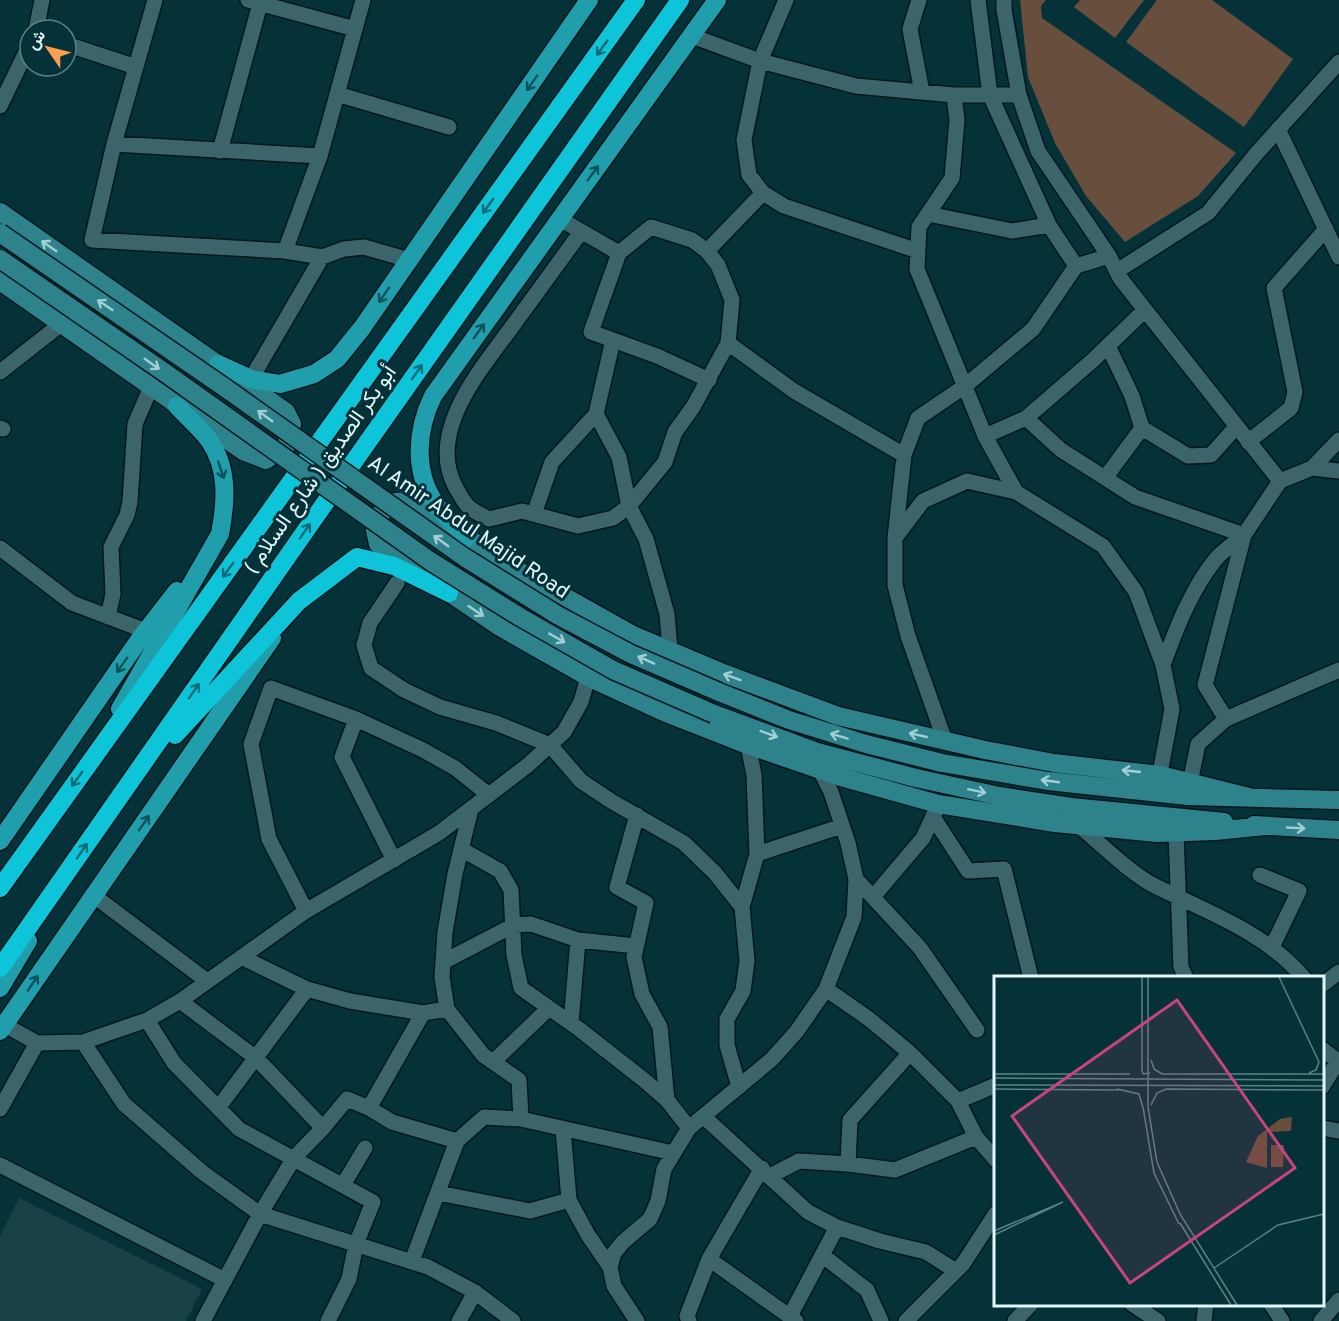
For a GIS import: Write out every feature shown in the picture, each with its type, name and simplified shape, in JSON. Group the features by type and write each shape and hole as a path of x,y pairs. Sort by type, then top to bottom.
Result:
{"highway":[{"name":"( شارع السلام ) أبو بكر الصديق","path":"0,888 636,0"},
{"name":"( شارع السلام ) أبو بكر الصديق","path":"0,968 355,459 680,0"},
{"path":"129,785 299,601 357,557 394,566 449,593"}],"main road":[{"path":"218,364 250,379 280,384 314,374 337,359 362,328 589,0"},
{"path":"467,538 440,510 426,486 419,460 423,416 433,396 717,0"},
{"path":"0,212 286,412 292,424 286,446 266,460 243,451 0,281"},
{"name":"Al Amir Abdul Majid Road","path":"0,233 224,387 464,557 559,616 631,654 719,692 811,727 866,744 942,762 1048,781 1158,784"},
{"name":"Al Amir Abdul Majid Road","path":"0,259 174,378 430,561 520,617 614,670 714,714 817,752 916,778 999,796 1071,807 1265,826"},
{"path":"92,758 220,534 225,506 224,475 210,441 177,406"},
{"path":"1339,800 1249,797 1158,784 945,741 838,716 723,673 623,629 519,571 411,501 395,502 380,514 375,530 378,544 449,593 501,627 588,677 664,712 748,745 935,810 1157,833 1265,826 1339,830"},
{"path":"0,841 146,632 220,534"},
{"path":"2,1028 299,601"},
{"path":"0,882 28,848"},
{"path":"0,988 68,871"}],"street":[{"path":"38,18 42,0"},
{"path":"155,0 114,144 92,240 285,250 322,257 344,249 364,247 409,260"},
{"path":"285,250 320,156 363,0"},
{"path":"786,0 760,61 744,140 749,175 763,193 784,206 918,251"},
{"path":"919,0 910,29 922,92"},
{"path":"978,0 990,95 1049,225 1076,266"},
{"path":"1004,0 1019,95 1038,151 1145,310 1280,482"},
{"path":"220,151 256,1 355,29"},
{"path":"692,36 760,61 856,86 954,95 1019,95"},
{"path":"78,48 136,67"},
{"path":"1117,271 1208,213 1278,129 1339,62"},
{"path":"0,106 18,69"},
{"path":"337,94 450,127"},
{"path":"954,95 957,120 952,178 920,227 917,269 985,436 1016,492"},
{"path":"1278,129 1339,257"},
{"path":"114,144 320,156"},
{"path":"707,250 763,193"},
{"path":"928,214 1012,231 1049,225"},
{"path":"560,219 619,253"},
{"path":"582,232 472,382 453,417 446,450 451,478 467,508 489,519 522,511 578,526 613,518 629,506 665,462 675,432 693,407 709,380 728,343 732,300 718,265 707,250 692,240 651,227 619,253 591,332 657,356 709,380"},
{"path":"1248,442 1291,408 1295,393 1274,288 1326,229"},
{"path":"945,741 908,636 895,585 895,538 904,455 918,418 965,386 1033,329 1076,266 1109,256"},
{"path":"250,379 322,257"},
{"path":"985,436 1026,418 1145,310"},
{"path":"0,372 61,324"},
{"path":"534,514 552,462 596,414 614,340"},
{"path":"728,343 794,391 904,455"},
{"path":"1108,346 1132,396 1142,428 1188,456 1211,455 1236,427"},
{"path":"108,617 113,594 111,547 129,508 135,424 151,387"},
{"path":"596,414 619,457 629,506 646,540 667,614 670,650"},
{"path":"1026,418 1060,450 1135,497 1244,535"},
{"path":"1105,478 1142,428"},
{"path":"1163,665 1192,597 1216,558 1244,535 1280,482 1312,468 1339,440"},
{"path":"1312,468 1339,471"},
{"path":"895,538 922,501 967,481 1016,492 1103,546 1136,592 1163,665 1172,709 1158,784"},
{"path":"1226,719 1205,685 1244,535"},
{"path":"0,548 72,603 146,632"},
{"path":"397,583 370,624 364,645 371,668 404,690 440,707 496,723 550,745 581,780 611,801 684,843 715,873 742,907"},
{"path":"1189,789 1198,744 1226,719 1339,670"},
{"path":"2,1028 37,1043 83,1041 147,1020 180,1001 306,911 439,833 489,795 564,732 581,702 588,677"},
{"path":"306,911 269,839 251,744 272,688 356,718 455,768 489,795"},
{"path":"356,718 342,757 394,860"},
{"path":"739,1087 727,1045 727,1019 743,992 747,961 742,907 757,854 754,775 748,745"},
{"path":"610,1268 614,1253 623,1242 650,1220 658,1201 664,1169 689,1128 772,1059 797,1031 826,989 854,917 856,879 831,792 820,770"},
{"path":"471,809 445,932 442,977 447,1009 483,1054 519,1080 521,1119"},
{"path":"873,897 923,838 935,810"},
{"path":"935,810 968,872 1004,868 1031,976"},
{"path":"638,815 617,887 646,903 634,957 642,994 660,1027 667,1100"},
{"path":"1078,825 1153,885 1180,896 1272,946 1302,976"},
{"path":"757,854 842,826"},
{"path":"1176,832 1181,967 1185,976"},
{"path":"461,849 500,871 511,890 514,955 520,988 571,1023 667,1100 689,1128"},
{"path":"1260,875 1299,891 1272,946"},
{"path":"856,879 920,948 977,1030"},
{"path":"93,895 207,981"},
{"path":"443,962 514,925 531,924 578,940 636,946"},
{"path":"571,1023 578,940"},
{"path":"241,957 307,989 350,1001 423,1013 447,1009"},
{"path":"1324,984 1339,972"},
{"path":"218,1108 307,989"},
{"path":"826,989 869,1019 910,1053 958,1101 976,1137 994,1158"},
{"path":"180,1001 256,1058 323,1128"},
{"path":"493,1062 549,1008"},
{"path":"369,1108 423,1013"},
{"path":"147,1020 174,1063 239,1129 373,1202 356,1244 349,1279 328,1321"},
{"path":"83,1041 124,1104 202,1172 260,1215 428,1267 475,1292 513,1321"},
{"path":"0,1109 37,1043"},
{"path":"1324,1050 1339,1062 1324,1085"},
{"path":"848,1164 850,1120 910,1053"},
{"path":"958,1101 994,1086"},
{"path":"203,1321 260,1215 294,1158 347,1099 369,1108 392,1122 457,1141"},
{"path":"412,1262 457,1141 484,1117 521,1119 673,1153"},
{"path":"704,1117 808,1212 837,1227 880,1241 926,1252 956,1271"},
{"path":"1324,1128 1339,1131"},
{"path":"563,1129 569,1200 588,1235 610,1268 614,1286 637,1321"},
{"path":"689,1321 687,1316 709,1259 766,1172 799,1161 895,1170 976,1137"},
{"path":"343,1185 364,1148"},
{"path":"0,1166 225,1280"},
{"path":"438,1193 530,1211 569,1200"},
{"path":"906,1321 963,1264 994,1216"},
{"path":"709,1259 793,1318 837,1227"},
{"path":"822,1255 867,1290 880,1321"},
{"path":"459,1321 475,1292"},
{"path":"1321,1321 1339,1299"},
{"path":"1015,1321 1030,1306"},
{"path":"1134,1306 1158,1321"},
{"path":"1204,1321 1206,1306"},
{"path":"1272,1306 1282,1321"}],"shaded area":[{"path":"1020,0 1046,0 1041,6 1042,18 1236,153 1198,196 1125,242 1086,196 1055,143 1028,77"},
{"path":"1080,0 1144,0 1115,38 1074,7"},
{"path":"1157,0 1212,0 1293,59 1244,127 1126,42"},
{"path":"19,1198 202,1289 186,1321 0,1321 0,1236"}]}
